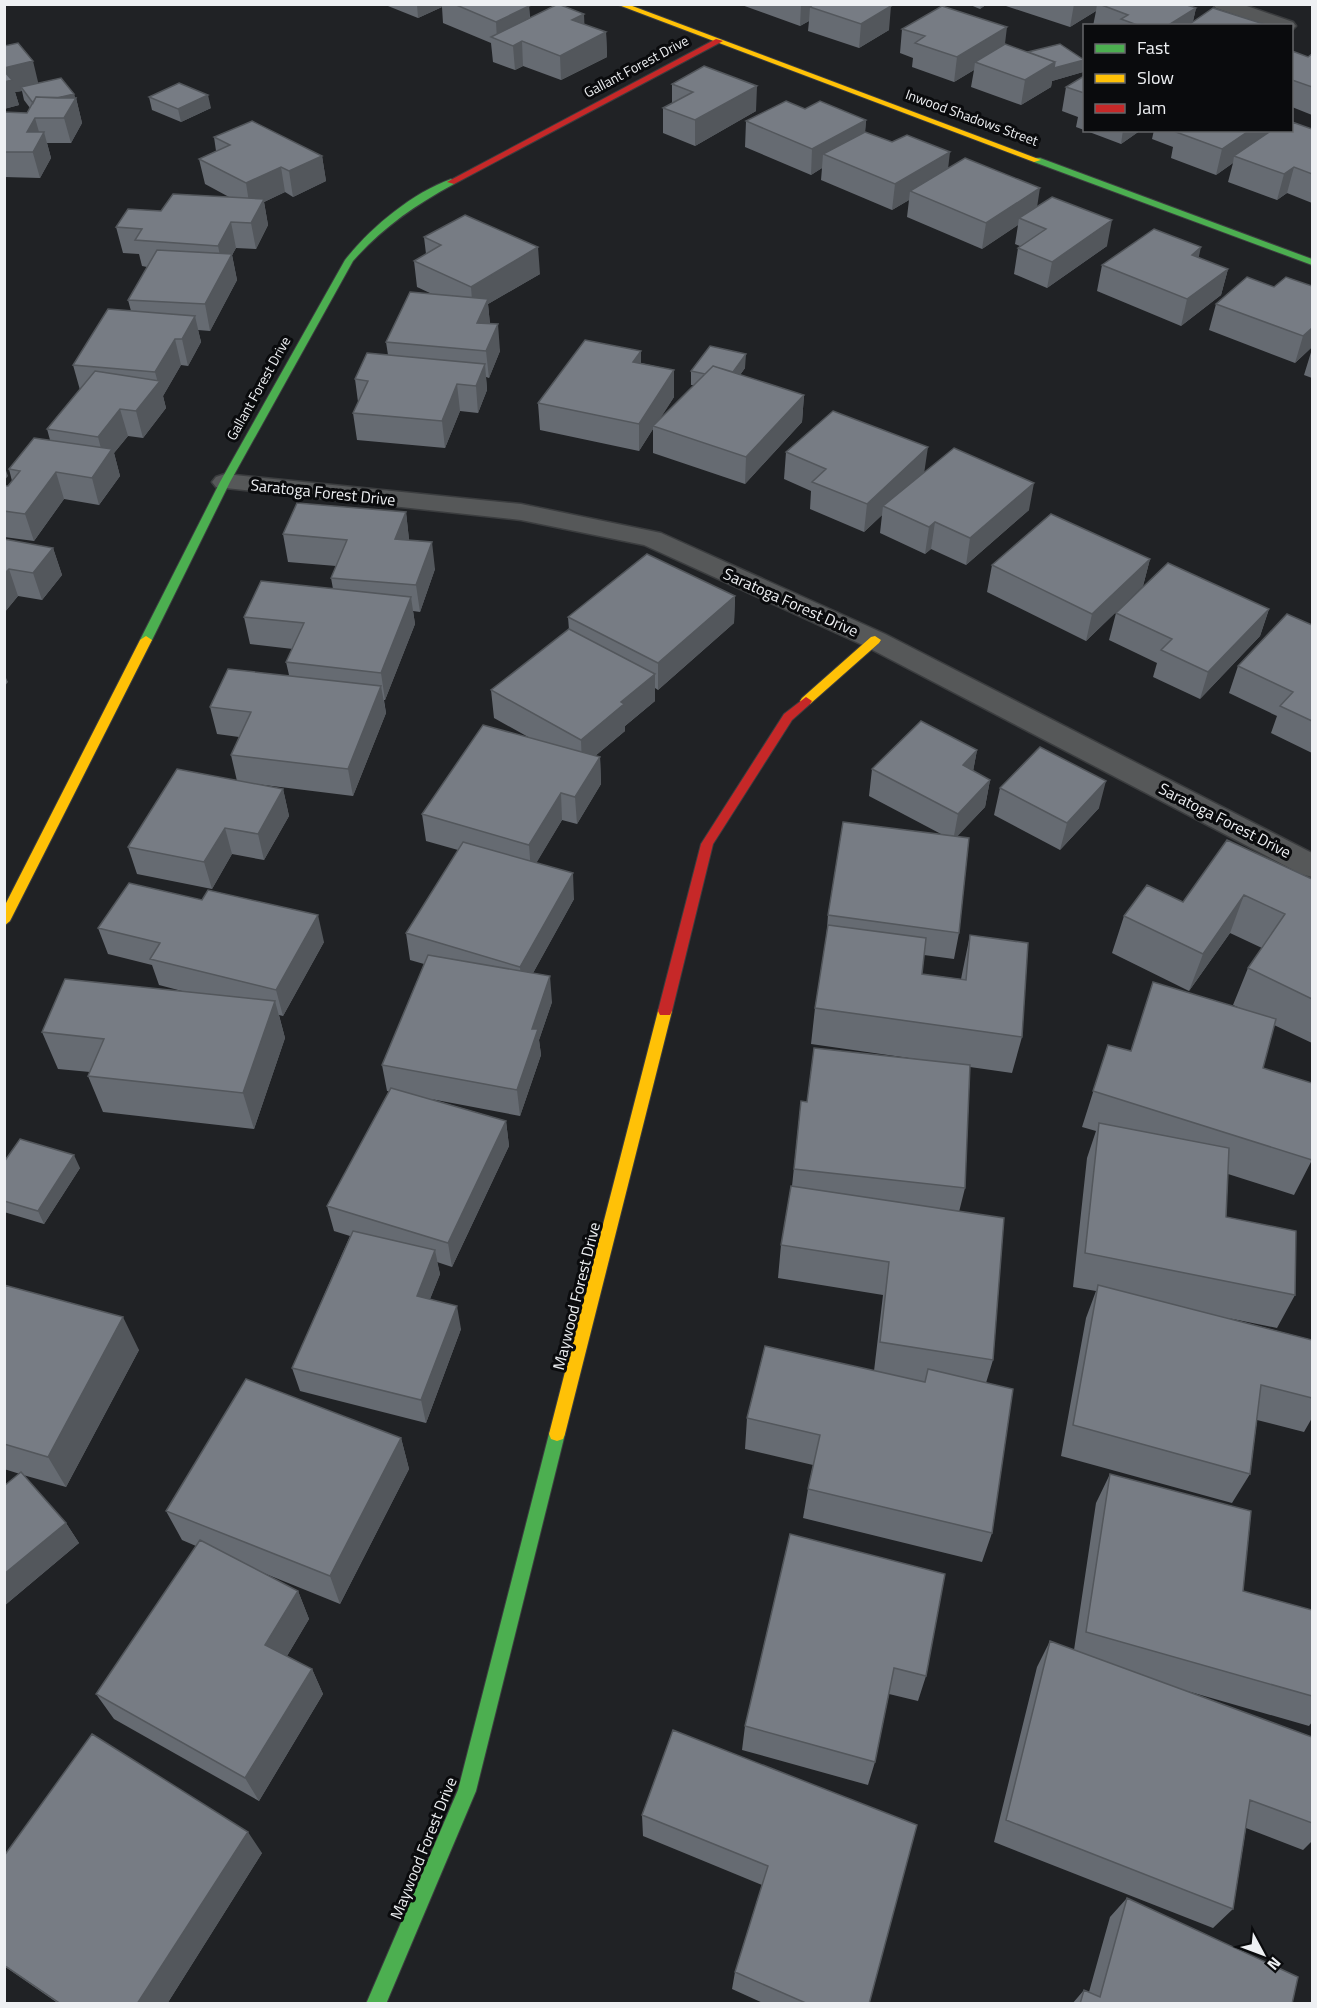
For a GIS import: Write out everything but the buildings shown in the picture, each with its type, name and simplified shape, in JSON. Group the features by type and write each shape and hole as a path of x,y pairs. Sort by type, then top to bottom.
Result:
{"street":[{"name":"Inwood Shadows Street","path":"619,4 1312,262"},
{"path":"1222,4 1282,24"},
{"name":"Gallant Forest Drive","path":"6,916 225,482 349,260 376,229 413,202 719,41"},
{"name":"Saratoga Forest Drive","path":"225,482 521,513 652,539 875,639 1312,866"},
{"name":"Maywood Forest Drive","path":"376,2004 467,1791 708,844 788,717 875,639"}],"traffic: fast":[{"path":"1037,160 1312,262"},
{"path":"146,640 225,482 349,260 396,215 451,182"},
{"path":"376,2004 467,1791 557,1434"}],"traffic: slow":[{"path":"619,4 1037,160"},
{"path":"4,921 146,640"},
{"path":"806,701 875,640"},
{"path":"557,1434 665,1011"}],"traffic: jam":[{"path":"451,182 719,41"},
{"path":"665,1011 707,844 788,717 806,701"}]}
